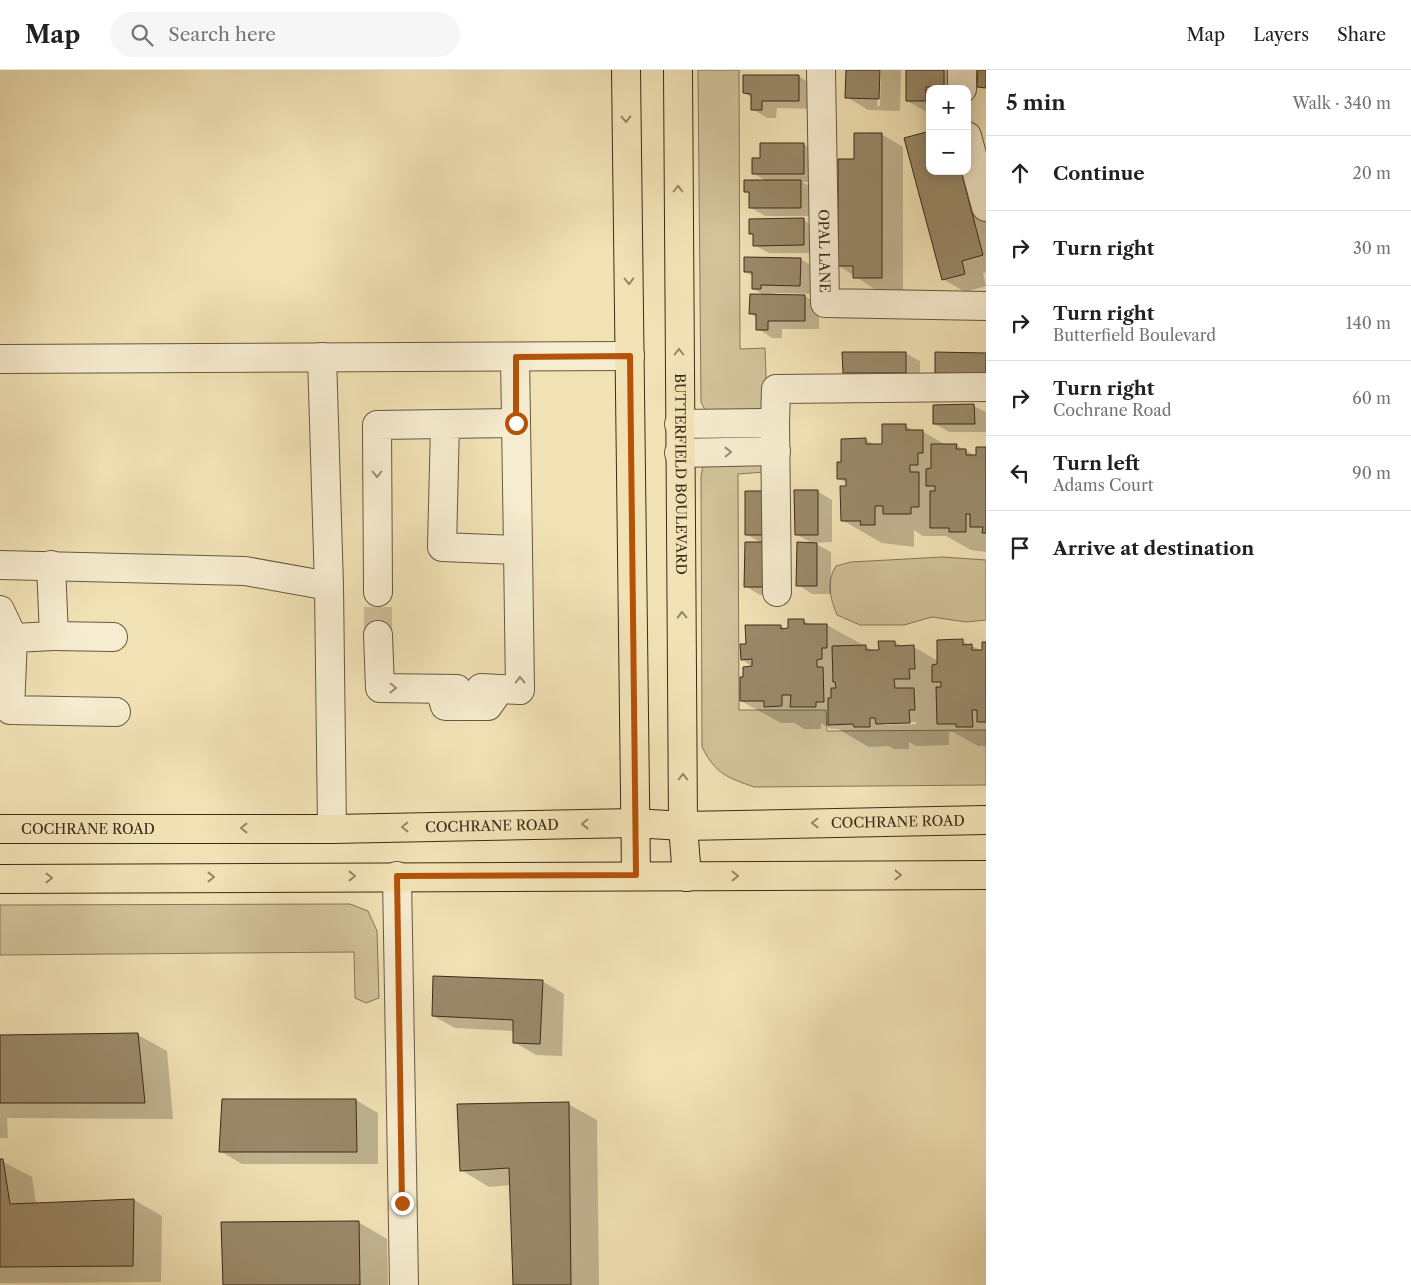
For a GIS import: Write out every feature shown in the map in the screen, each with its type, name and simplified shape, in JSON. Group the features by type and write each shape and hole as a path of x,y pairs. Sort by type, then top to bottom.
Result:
{"main road":[{"path":"626,70 636,875"},
{"name":"BUTTERFIELD BOULEVARD","path":"678,70 679,453 683,826 686,877"},
{"name":"COCHRANE ROAD","path":"0,829 332,829 634,823 683,826 986,820"},
{"path":"0,879 986,875"}],"lane":[{"name":"OPAL LANE","path":"821,70 825,302 986,306"},
{"path":"962,70 962,85"},
{"path":"971,151 986,207"},
{"path":"0,359 630,356"},
{"path":"378,635 380,688 520,690 516,357"},
{"path":"322,358 329,586 332,829"},
{"path":"777,592 776,389 986,387"},
{"path":"378,592 377,425 516,423"},
{"path":"679,424 775,423"},
{"path":"445,424 442,547 518,550"},
{"path":"679,453 776,451"},
{"path":"0,565 245,571 329,586"},
{"path":"51,566 54,636"},
{"path":"0,610 14,638 5,715 116,712"},
{"path":"14,638 54,636 113,637"},
{"path":"397,876 404,1285"}],"shaded area":[{"path":"698,70 739,70 740,349 765,348 767,404 765,411 706,412 701,402"},
{"path":"761,460 765,472 738,474 739,710 826,710 827,731 986,730 986,785 754,787 729,777 717,769 707,756 702,747 701,476 703,466 714,461"},
{"path":"943,557 986,560 986,620 966,622 932,617 904,625 860,625 837,615 830,590 831,578 836,566 851,562"},
{"path":"350,904 368,911 377,931 379,998 366,1003 355,998 354,952 0,955 0,905"}],"building":[{"path":"846,70 880,70 879,99 845,98"},
{"path":"906,70 944,70 944,85 926,85 926,101 906,101"},
{"path":"978,70 986,70 986,88 977,87"},
{"path":"743,75 799,75 799,101 762,101 762,110 751,110 751,94 743,93"},
{"path":"926,132 926,175 962,175 983,255 962,261 965,274 942,280 904,138"},
{"path":"854,133 882,133 882,278 853,278 853,266 838,266 838,159 854,159"},
{"path":"760,143 804,143 804,174 752,174 752,158 760,158"},
{"path":"744,180 801,180 801,208 749,208 749,192 744,192"},
{"path":"804,218 804,245 753,246 753,234 749,234 749,219"},
{"path":"744,257 801,258 800,286 761,285 761,289 752,289 752,272 744,272"},
{"path":"750,294 805,295 805,321 768,321 768,330 756,330 756,314 749,314"},
{"path":"842,352 906,352 906,373 843,373"},
{"path":"935,352 986,353 986,374 935,373"},
{"path":"974,404 975,424 933,424 933,405"},
{"path":"882,424 906,424 906,430 923,430 923,453 918,453 918,465 910,465 910,472 919,472 919,507 911,507 911,514 883,514 883,506 875,506 875,525 860,525 861,521 841,521 840,486 846,486 846,479 837,479 837,462 841,462 841,439 866,438 866,444 882,444"},
{"path":"931,444 957,444 956,449 966,449 966,455 976,455 976,447 986,447 986,533 982,533 983,527 970,527 970,514 966,514 966,532 949,532 949,528 930,528 930,491 935,491 935,486 926,486 926,469 931,468"},
{"path":"794,490 818,490 818,535 795,535"},
{"path":"745,491 767,491 766,535 745,535"},
{"path":"745,542 765,542 764,587 744,587"},
{"path":"797,542 817,543 817,586 796,586"},
{"path":"788,619 804,619 804,624 827,624 827,648 822,648 822,659 817,660 817,667 823,667 824,702 816,702 816,707 790,707 791,695 782,695 782,706 764,707 764,701 740,701 740,677 743,677 743,667 752,666 752,659 741,660 740,644 746,644 745,625 781,625 781,629 788,628"},
{"path":"963,639 963,645 972,644 972,650 982,650 982,642 986,642 986,722 977,722 977,710 972,710 973,727 956,727 956,724 937,724 936,687 941,687 941,682 932,682 932,665 937,664 937,640"},
{"path":"878,641 895,641 895,646 914,645 915,669 909,669 910,679 894,679 895,688 914,688 915,710 909,710 910,723 876,724 875,718 870,718 870,727 854,727 853,724 828,725 828,698 831,698 831,688 836,688 835,682 833,682 832,646 866,645 866,650 879,650"},
{"path":"433,976 543,980 540,1044 513,1043 513,1020 432,1016"},
{"path":"138,1033 145,1103 0,1103 0,1035"},
{"path":"222,1099 356,1099 357,1152 219,1152"},
{"path":"569,1102 571,1285 513,1285 509,1168 460,1171 457,1104"},
{"path":"0,1159 3,1159 10,1204 134,1199 133,1266 0,1267"},
{"path":"359,1221 360,1285 223,1285 221,1222"}],"tunnel":[{"path":"378,592 378,635"}],"route":[{"path":"402,1203 397,876 636,875 630,356 516,357 516,423"}]}
